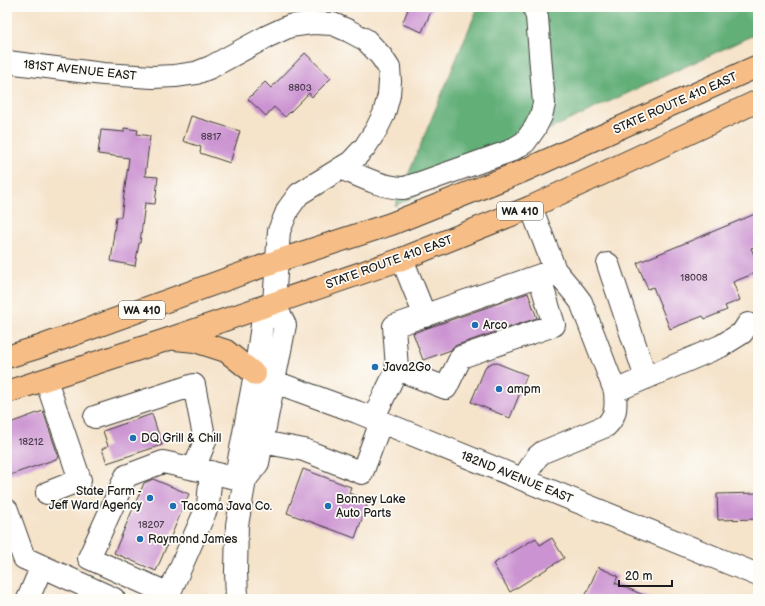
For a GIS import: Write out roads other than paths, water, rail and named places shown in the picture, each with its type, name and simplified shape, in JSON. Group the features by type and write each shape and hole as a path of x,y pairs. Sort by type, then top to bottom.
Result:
{"highway":[{"name":"STATE ROUTE 410 EAST","path":"7,357 39,347 277,261 391,224 523,171 758,66"},
{"name":"STATE ROUTE 410 EAST","path":"7,392 172,338 402,259 531,207 758,101"},
{"path":"172,338 195,341 226,351 265,378"}],"street":[{"path":"341,168 367,180 403,188 510,151 525,142 541,116 544,104 537,17 534,7"},
{"name":"181ST AVENUE EAST","path":"7,62 103,74 176,76 196,73 211,67 266,37 290,26 312,22 333,24 349,30 366,40 381,56 388,68 390,81 389,95 384,114 376,130 351,162 299,194 288,209 279,231 274,303"},
{"path":"397,369 446,388 461,357 554,325 547,273 531,207"},
{"path":"402,259 425,316"},
{"path":"608,264 646,378"},
{"path":"262,442 304,450 362,473 377,420 397,369 394,326 547,273"},
{"path":"523,479 537,457 543,452 606,426 612,420 616,408 615,391 581,302 575,294 547,273"},
{"path":"237,599 237,525 245,480 258,463 262,442 265,378 262,325 274,303"},
{"path":"615,391 721,346 742,333 748,324"},
{"path":"245,480 238,465 265,378"},
{"name":"182ND AVENUE EAST","path":"265,378 377,420 758,575"},
{"path":"46,380 80,480 46,493"},
{"path":"94,417 194,385 205,441 202,471 208,505 169,594 155,594 89,558 126,476 163,462 202,471 245,480"},
{"path":"7,510 24,558 114,599"},
{"path":"28,599 42,566"}],"place":[{"name":"Arco","path":"475,325"},
{"name":"Java2Go","path":"375,367"},
{"name":"ampm","path":"499,389"},
{"name":"DQ Grill & Chill","path":"133,438"},
{"name":"State Farm - Jeff Ward Agency","path":"150,498"},
{"name":"Tacoma Java Co.","path":"173,506"},
{"name":"Bonney Lake Auto Parts","path":"328,506"},
{"name":"Raymond James","path":"140,539"}]}
